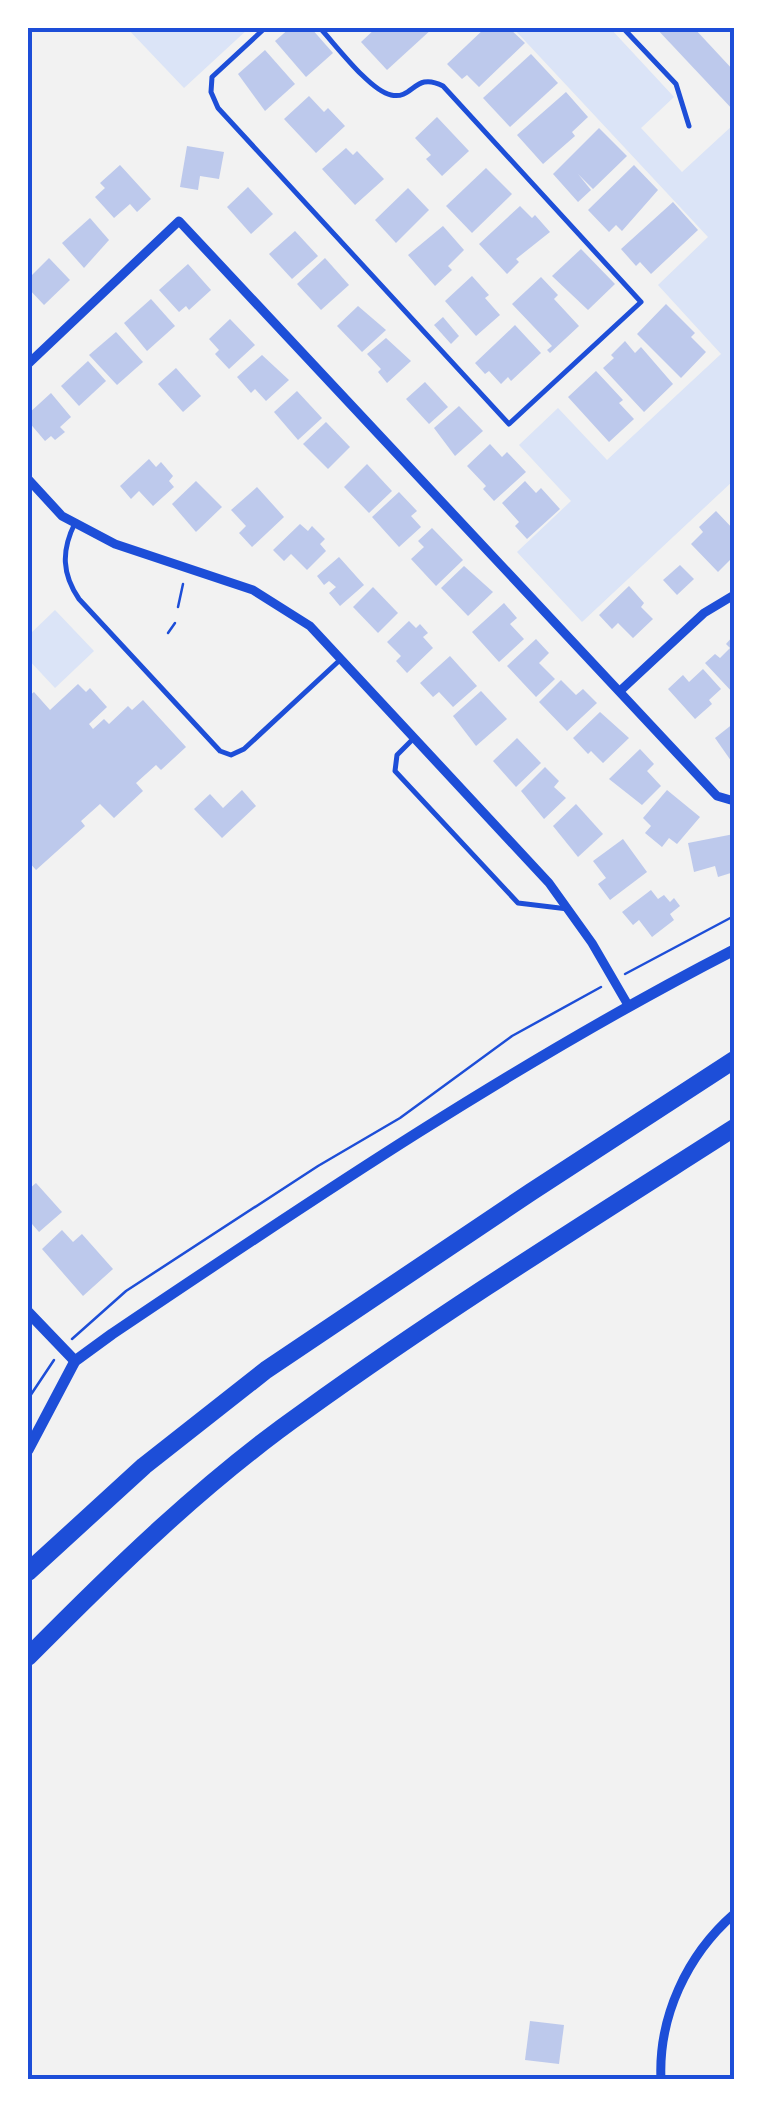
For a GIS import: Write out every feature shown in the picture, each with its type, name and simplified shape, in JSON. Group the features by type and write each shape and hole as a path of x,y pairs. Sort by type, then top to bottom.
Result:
{"highway":[{"path":"28,1572 144,1466 266,1370 734,1060"},
{"path":"28,1657 168,1521 302,1412 734,1128"}],"street":[{"path":"28,364 179,221 717,796 734,800"},
{"path":"28,479 62,516 115,544 253,590 310,626 550,883 628,1005"},
{"path":"620,691 704,613 734,595"},
{"path":"28,1450 75,1361 294,1214 628,1005 734,950"},
{"path":"28,1312 75,1361"},
{"path":"661,2080 660,2059 668,2016 682,1979 718,1928 734,1914"}],"lane":[{"path":"265,28 212,77 211,92 218,108 508,424 641,302 442,86 432,80 418,82 406,94 391,95 374,86 320,28"},
{"path":"623,28 676,84 689,126"},
{"path":"75,523 64,554 68,582 220,751 231,755 244,749 340,659"},
{"path":"414,738 396,755 395,771 518,903 568,909"}],"path":[{"path":"178,607 182,584"},
{"path":"168,634 174,623"},
{"path":"632,970 734,916"},
{"path":"78,1332 126,1291 318,1166 400,1118 512,1036 594,991"},
{"path":"28,1399 49,1366"}],"shaded area":[{"path":"127,28 249,28 184,88"},
{"path":"513,28 610,28 674,97 641,128 682,172 734,127 734,480 582,622 517,552 571,501 519,445 558,408 607,460 721,354 658,285 708,237"},
{"path":"55,610 94,651 55,688 28,659 28,636"}],"building":[{"path":"290,28 311,28 333,53 306,77 275,41"},
{"path":"376,28 433,28 387,70 361,42"},
{"path":"485,28 509,28 525,43 479,87 467,75 462,79 447,64"},
{"path":"656,28 694,28 734,71 734,111"},
{"path":"265,50 295,84 265,111 238,74"},
{"path":"531,54 558,83 510,127 483,98"},
{"path":"566,92 588,117 572,132 575,136 543,164 517,135"},
{"path":"309,96 345,126 316,153 284,119"},
{"path":"437,117 469,151 442,176 426,159 431,155 415,138"},
{"path":"599,128 627,156 593,189 578,174 591,190 578,202 553,174"},
{"path":"187,146 224,152 219,179 200,176 198,190 180,187"},
{"path":"346,148 353,155 357,151 384,179 355,205 322,169"},
{"path":"120,165 151,199 137,212 130,204 114,218 95,197 105,188 100,183"},
{"path":"634,165 658,190 622,231 616,225 609,232 588,210"},
{"path":"486,168 512,194 472,233 446,206"},
{"path":"248,187 273,214 251,234 227,207"},
{"path":"408,188 429,210 396,243 375,220"},
{"path":"673,202 698,230 651,274 640,262 636,266 621,249"},
{"path":"520,206 532,218 535,215 550,232 516,259 519,262 507,274 479,244"},
{"path":"90,218 109,240 84,268 62,243"},
{"path":"443,226 464,250 448,266 452,270 435,286 408,255"},
{"path":"295,231 318,256 292,279 269,254"},
{"path":"581,249 615,284 588,310 552,276"},
{"path":"49,258 70,280 44,305 28,288 28,279"},
{"path":"325,258 349,285 321,310 297,284"},
{"path":"188,264 211,290 189,310 186,306 179,312 159,290"},
{"path":"472,276 500,315 476,336 445,301"},
{"path":"541,277 558,295 554,299 579,326 550,353 547,350 552,346 512,304"},
{"path":"151,299 175,326 147,351 124,323"},
{"path":"666,304 695,333 691,337 706,352 681,378 637,334"},
{"path":"358,306 386,330 362,352 337,326"},
{"path":"443,317 459,336 451,344 434,325"},
{"path":"230,319 255,345 229,369 215,354 219,350 209,339"},
{"path":"515,325 541,353 511,381 508,377 501,384 475,363"},
{"path":"116,332 143,362 117,385 89,355"},
{"path":"386,338 411,361 387,383 378,372 381,369 367,354"},
{"path":"625,341 635,353 641,347 673,384 644,412 603,368"},
{"path":"262,355 289,380 266,401 255,389 251,393 237,377"},
{"path":"88,361 106,381 79,406 61,386"},
{"path":"176,368 201,396 183,412 158,384"},
{"path":"596,371 623,400 619,403 634,419 609,442 568,397"},
{"path":"425,382 448,407 429,424 406,399"},
{"path":"297,391 322,418 298,440 274,412"},
{"path":"51,393 71,417 60,427 65,432 55,440 51,436 45,441 28,421 28,414"},
{"path":"459,406 483,431 455,456 434,428"},
{"path":"326,422 350,447 328,469 303,444"},
{"path":"490,444 502,457 507,452 526,472 494,501 467,466"},
{"path":"149,459 156,467 161,462 173,476 169,481 174,487 153,506 139,491 131,499 120,486"},
{"path":"367,464 392,491 369,513 344,487"},
{"path":"196,481 222,507 196,532 172,504"},
{"path":"525,481 536,493 541,488 560,509 527,539 515,526 519,522 502,503"},
{"path":"257,487 284,517 252,547 239,533 246,526 231,510"},
{"path":"399,492 417,511 411,516 421,527 399,547 372,517"},
{"path":"716,511 734,530 734,556 718,572 691,544 703,532 699,527"},
{"path":"300,524 308,531 312,526 325,539 320,544 326,551 307,570 291,554 284,561 273,550"},
{"path":"432,528 463,560 436,586 411,559 424,547 418,541"},
{"path":"339,557 364,585 340,606 329,593 336,587 329,581 324,585 317,576"},
{"path":"680,565 694,579 677,595 663,580"},
{"path":"464,566 493,592 468,616 441,588"},
{"path":"629,586 653,619 633,638 618,623 612,629 599,615"},
{"path":"373,587 398,613 378,633 353,607"},
{"path":"504,603 517,618 510,624 524,639 499,662 472,632"},
{"path":"409,621 416,628 420,624 428,633 423,637 433,648 407,673 396,661 401,656 387,642"},
{"path":"734,635 734,694 705,663 715,654 720,658 730,648 726,644"},
{"path":"536,639 549,653 539,663 555,679 536,697 507,666"},
{"path":"450,656 477,686 453,707 439,692 433,697 420,683"},
{"path":"703,669 721,689 709,700 712,704 695,719 668,689 683,675 689,682"},
{"path":"561,680 576,695 583,689 597,703 567,731 539,702"},
{"path":"78,684 86,692 90,688 107,707 89,724 93,729 104,719 109,724 128,706 132,710 143,700 186,747 161,770 156,765 136,783 143,791 114,818 100,804 81,821 85,826 36,870 28,861 28,694 34,692 50,710"},
{"path":"481,691 507,719 476,746 453,716"},
{"path":"600,712 629,738 603,763 573,738"},
{"path":"734,723 734,765 715,738"},
{"path":"517,738 541,763 516,787 493,761"},
{"path":"640,749 654,764 647,771 661,786 642,805 609,779"},
{"path":"545,767 559,781 554,787 566,798 544,819 521,791"},
{"path":"242,790 256,806 222,838 194,809 210,794 223,808"},
{"path":"667,790 700,817 677,844 669,838 662,847 645,833 651,826 643,818"},
{"path":"576,804 603,834 578,857 553,826"},
{"path":"734,834 734,872 718,877 715,866 694,872 688,843"},
{"path":"623,839 647,872 610,900 598,884 606,878 593,861"},
{"path":"651,890 658,899 664,895 670,902 674,898 680,906 670,914 674,920 652,937 639,920 633,925 622,912"},
{"path":"36,1183 62,1212 39,1232 32,1224 28,1228 28,1187"},
{"path":"62,1230 73,1242 82,1234 113,1269 83,1296 42,1249"},
{"path":"530,2021 564,2025 559,2064 525,2060"}]}
